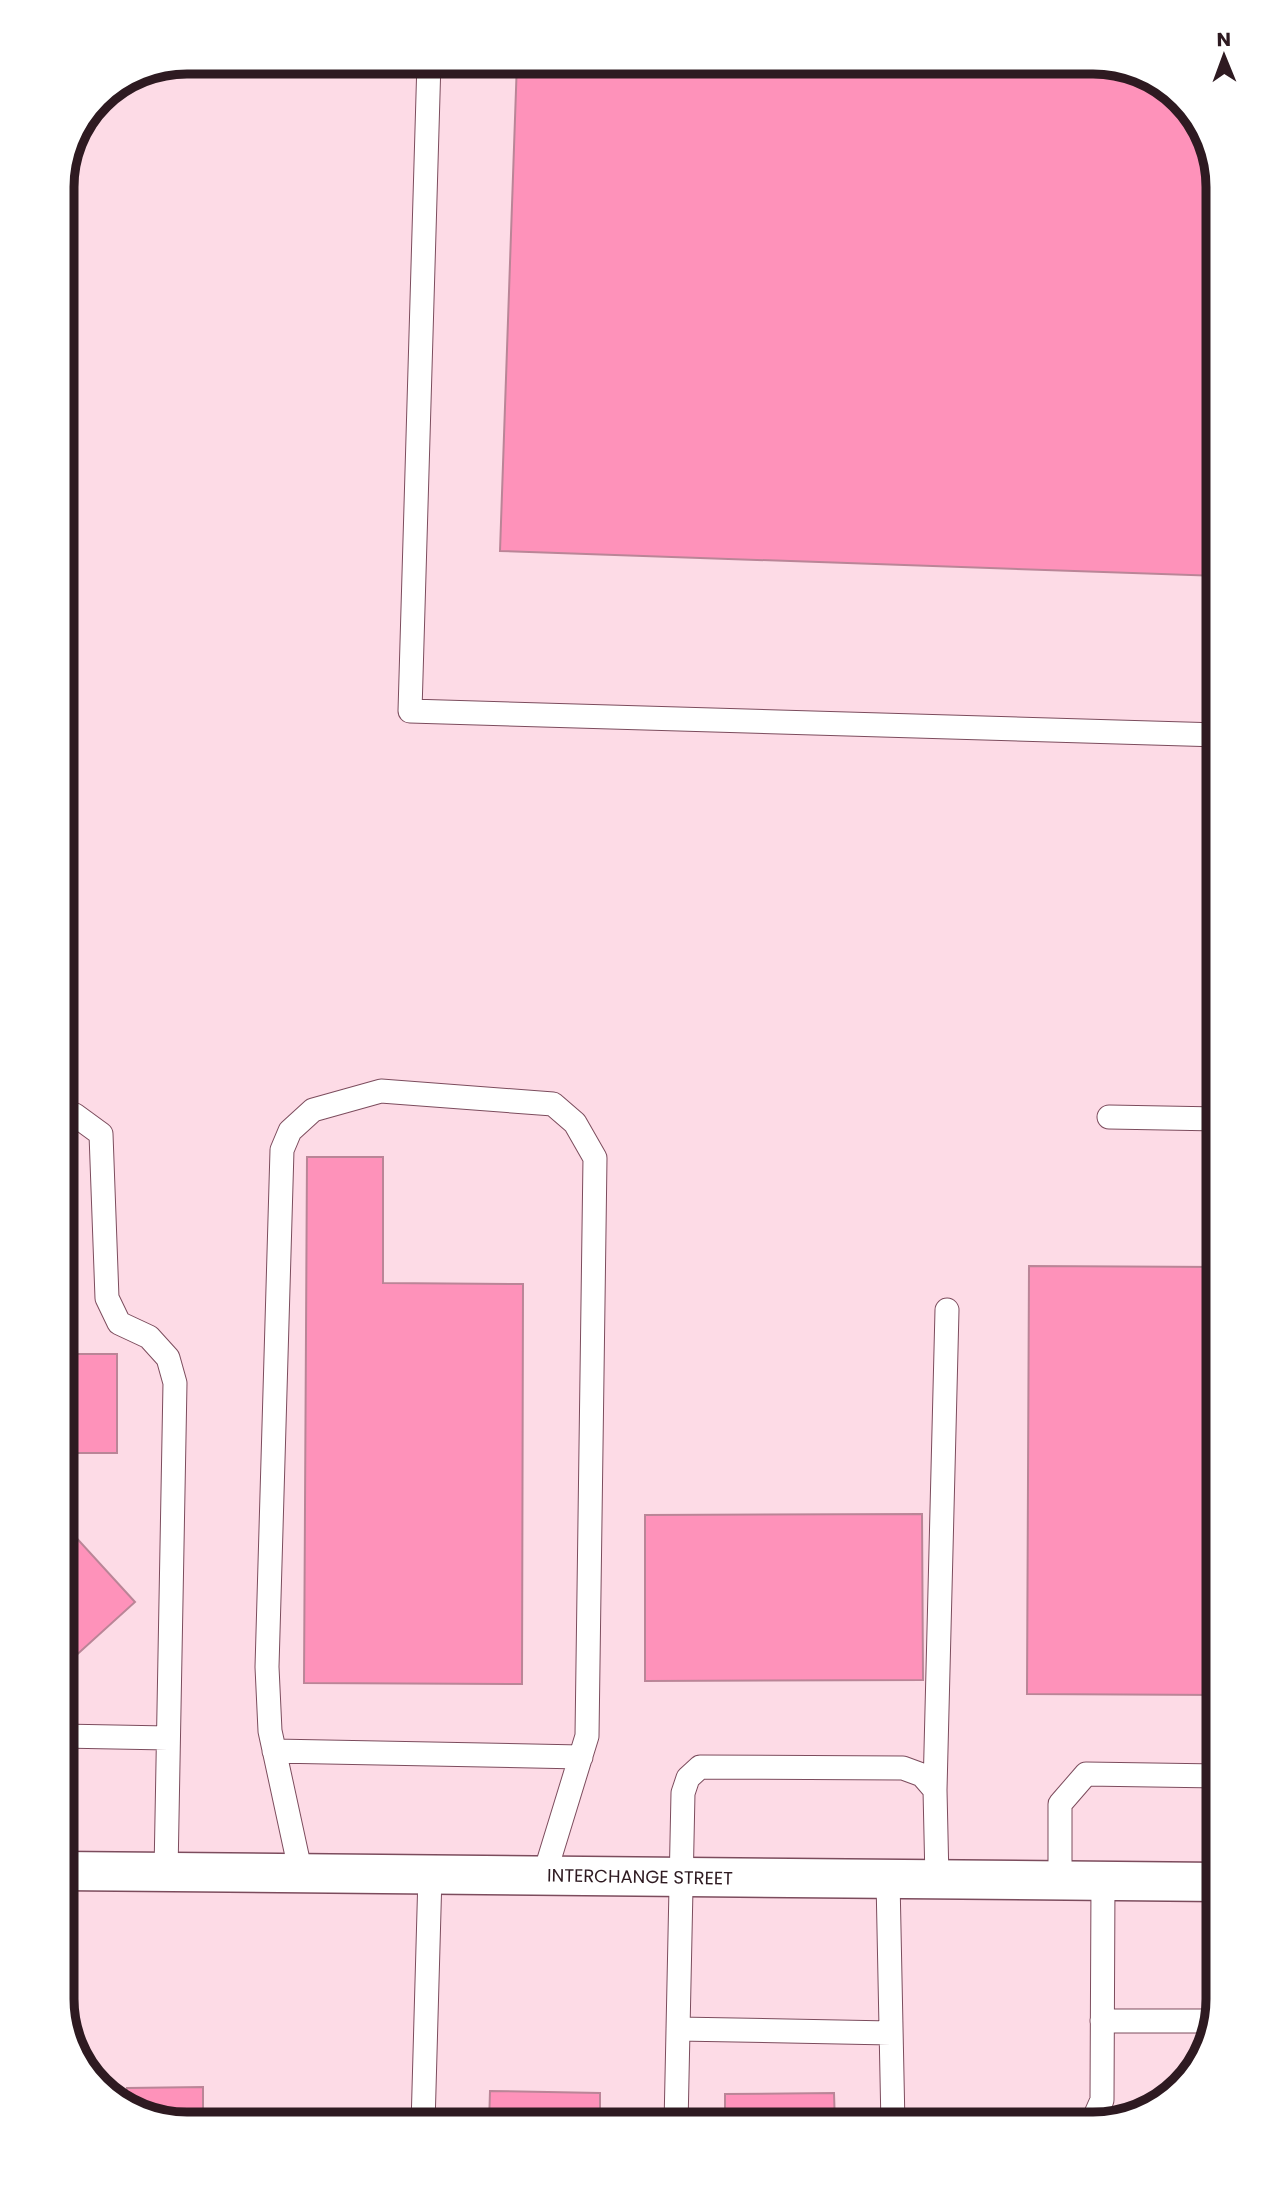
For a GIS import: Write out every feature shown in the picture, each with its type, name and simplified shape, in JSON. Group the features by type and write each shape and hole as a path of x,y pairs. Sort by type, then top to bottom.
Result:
{"street":[{"name":"INTERCHANGE STREET","path":"74,1871 1206,1882"}],"lane":[{"path":"429,74 410,711 1206,735"},
{"path":"301,1874 270,1731 267,1667 282,1150 290,1131 313,1110 382,1091 553,1104 575,1124 594,1158 587,1736 544,1877"},
{"path":"74,1115 101,1134 107,1298 119,1323 149,1337 168,1358 175,1382 166,1872"},
{"path":"1110,1117 1206,1119"},
{"path":"937,1880 935,1790 947,1310"},
{"path":"74,1736 168,1738"},
{"path":"274,1751 581,1757"},
{"path":"676,2112 679,1878 683,1793 688,1778 700,1767 904,1768 922,1776 935,1790"},
{"path":"1060,1881 1060,1804 1086,1774 1206,1776"},
{"path":"423,2112 430,1875"},
{"path":"888,1880 893,2112"},
{"path":"1097,2112 1102,2100 1103,1882"},
{"path":"1102,2021 1205,2021"},
{"path":"678,2029 891,2033"}],"building":[{"path":"517,74 1101,74 1130,80 1156,93 1178,112 1195,137 1206,172 1206,576 500,551"},
{"path":"307,1157 383,1157 383,1283 523,1284 522,1684 304,1683"},
{"path":"1029,1266 1206,1267 1206,1695 1027,1694"},
{"path":"74,1354 117,1354 117,1453 74,1453"},
{"path":"922,1514 923,1680 645,1681 645,1515"},
{"path":"74,1535 135,1602 74,1657"},
{"path":"203,2087 203,2112 179,2112 150,2106 127,2095 127,2088"},
{"path":"490,2091 600,2093 600,2112 489,2112"},
{"path":"834,2093 835,2112 725,2112 725,2094"}]}
